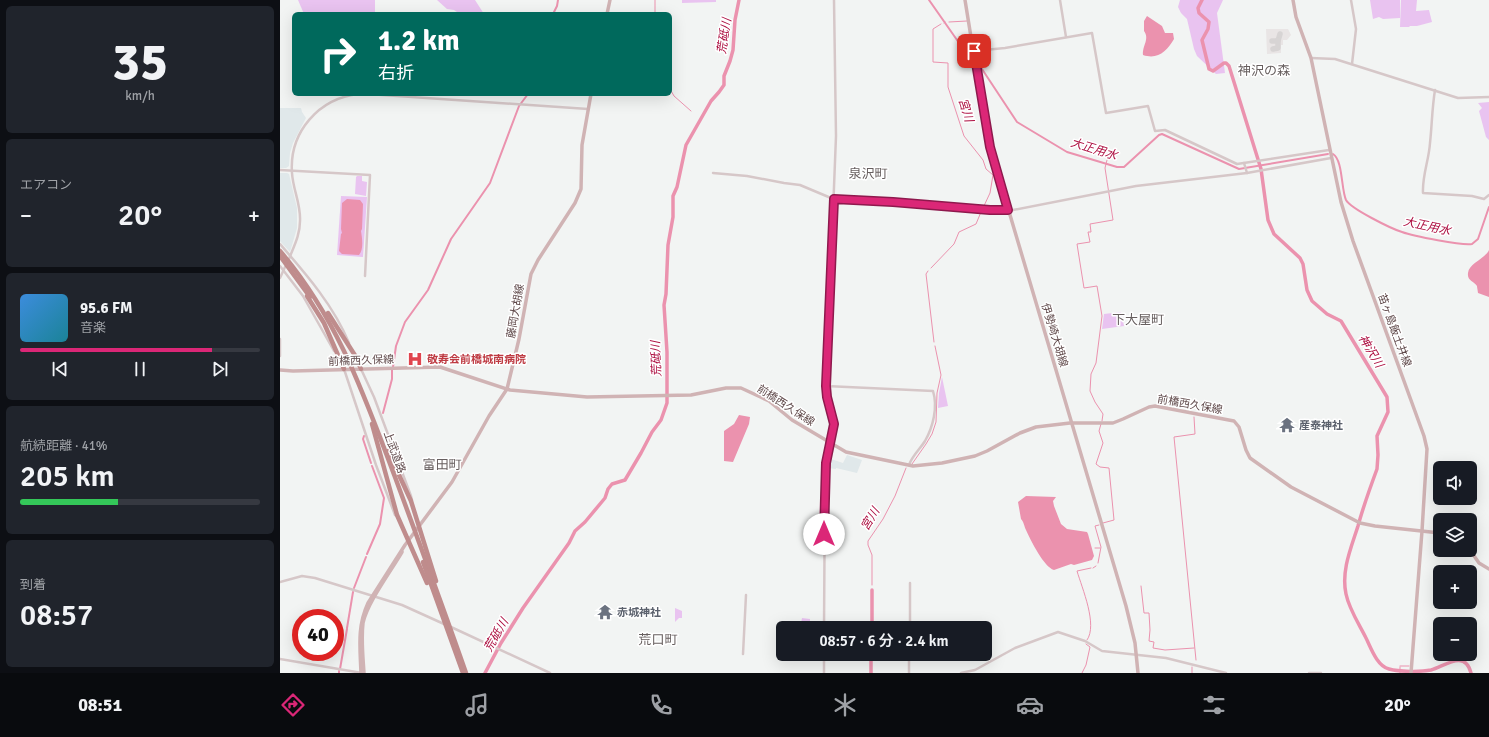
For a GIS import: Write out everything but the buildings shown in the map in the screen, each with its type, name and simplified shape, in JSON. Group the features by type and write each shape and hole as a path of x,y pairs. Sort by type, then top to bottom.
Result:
{"highway":[{"name":"上武道路","path":"280,251 327,318 350,364 373,418 412,527"},
{"name":"上武道路","path":"280,256 293,270"},
{"path":"293,270 315,293 354,354 361,369"},
{"path":"293,270 324,323 344,369"},
{"path":"352,369 356,362 354,354"},
{"name":"上武道路","path":"355,375 372,424 418,539 446,615 463,673"},
{"path":"373,418 411,502 419,526 418,539"},
{"path":"372,424 397,515 437,604"},
{"path":"406,533 414,533 418,539"},
{"name":"上武道路","path":"418,539 437,604 444,621 449,627 466,673"}],"main road":[{"path":"607,12 610,0"},
{"name":"伊勢崎大胡線","path":"964,0 990,147 1126,606 1132,630 1138,673"},
{"name":"苗ヶ島飯土井線","path":"1293,0 1296,17 1311,58 1341,202 1353,241 1425,441 1427,456 1411,673"},
{"name":"藤岡大胡線","path":"363,673 363,624 374,596 390,565 452,482 489,416 507,389 520,334 531,274 538,260 575,203 581,189 582,145 591,96"},
{"name":"前橋西久保線","path":"280,370 293,371 440,367 507,389 588,397 698,394 730,388 741,388 769,401 792,420 851,454 909,465 942,463 968,458 987,451 1020,432 1036,426 1072,423 1113,423 1152,406 1234,421 1240,429 1247,453 1254,462 1291,487 1358,523 1433,532"},
{"path":"1475,557 1479,563 1489,570"}],"street":[{"path":"824,621 825,475 826,457 830,443 833,421 826,386 834,199 836,106 834,0"},
{"path":"1060,0 1066,37"},
{"path":"1351,0 1356,29 1352,64"},
{"path":"974,51 1005,48 1092,33 1106,113 1148,106 1155,131 1165,130 1239,164 1329,150"},
{"path":"1311,58 1335,59 1462,98 1489,97"},
{"path":"1435,90 1430,143 1423,180 1423,192 1472,196 1484,199 1489,195"},
{"path":"290,257 298,235 300,219 299,205 291,170 295,145 301,130 309,119 322,108 338,99 351,96"},
{"path":"396,96 588,110"},
{"path":"713,173 747,176 784,183 800,184 834,199 1008,210 1136,186 1246,170 1259,171 1331,158"},
{"path":"1244,163 1246,170"},
{"path":"280,170 370,175 365,276"},
{"path":"280,244 318,291 336,318 349,342 349,346"},
{"path":"280,266 284,269 301,293 336,352"},
{"path":"280,278 284,269"},
{"path":"280,339 280,356"},
{"path":"344,369 350,384"},
{"path":"352,369 348,377 359,415 394,514 397,515"},
{"path":"361,369 374,397 402,469 412,498 411,502"},
{"path":"826,386 933,392 934,414 931,428 909,465"},
{"path":"280,582 307,576 402,605 550,673"},
{"path":"910,583 910,621"},
{"path":"743,654 746,595"},
{"path":"962,673 975,670 1015,648 1058,632 1085,641 1102,651 1136,656 1166,658 1226,673"},
{"path":"280,659 363,673"},
{"path":"824,661 824,673"},
{"path":"909,673 910,661"},
{"path":"1309,673 1321,673"}],"shaded area":[{"path":"298,0 375,0 375,12 303,12"},
{"path":"437,0 475,0 483,12 457,12 447,9"},
{"path":"682,0 716,0 716,2 682,3"},
{"path":"1180,0 1223,0 1217,13 1225,73 1216,74 1197,56 1187,19 1178,7"},
{"path":"1370,0 1400,0 1400,18 1383,19 1379,17 1373,19"},
{"path":"1401,0 1417,0 1416,11 1429,10 1432,22 1417,26 1400,27"},
{"path":"1147,16 1162,26 1165,33 1173,33 1174,39 1165,51 1158,55 1143,55 1146,40 1144,21"},
{"path":"1266,29 1288,29 1291,35 1287,40 1283,40 1283,45 1281,45 1281,53 1267,54"},
{"path":"1489,102 1489,140 1486,137 1479,111 1482,108 1478,103"},
{"path":"280,108 301,108 306,118 293,143 290,153 289,166 286,168 280,168"},
{"path":"280,173 289,174 297,208 297,228 290,252 280,241"},
{"path":"357,176 362,176 362,181 367,182 366,196 355,194"},
{"path":"341,196 367,197 363,257 337,255"},
{"path":"347,199 360,200 363,204 361,231 362,247 359,255 342,254 339,251 342,233 342,203"},
{"path":"1489,250 1489,297 1478,293 1476,284 1469,278 1468,273 1471,266"},
{"path":"1121,312 1124,326 1102,329 1104,314"},
{"path":"942,377 948,406 938,408 939,393"},
{"path":"739,415 750,417 749,424 733,462 724,461 724,431 734,424"},
{"path":"847,455 862,460 857,473 836,468 827,468 828,458 843,463"},
{"path":"1026,496 1056,497 1053,501 1061,524 1067,529 1087,532 1094,556 1092,560 1074,565 1071,564 1054,570 1050,568 1034,547 1021,519 1018,502"},
{"path":"675,608 682,611 682,618 679,618 675,622"},
{"path":"802,618 810,619 810,621 801,621"}],"waterway":[{"path":"554,12 558,0"},
{"path":"655,0 655,12"},
{"name":"荒砥川","path":"485,673 501,643 523,608 569,543 575,531 585,522 605,498 608,489 612,484 625,480 652,432 661,420 667,403 667,352 664,305 666,294 668,245 673,217 673,196 677,187 686,145 711,101 724,85 724,76 733,50 735,20 739,0"},
{"name":"大正用水","path":"929,0 971,60 978,63 1017,122 1067,152 1117,167 1124,167 1159,135 1162,134 1239,169 1328,154"},
{"name":"神沢川","path":"1202,0 1198,8 1199,13 1209,22 1208,29 1202,40 1209,69 1213,71 1224,63 1229,66 1261,169 1268,220 1274,234 1300,258 1303,264 1307,290 1312,301 1327,314 1341,321 1387,397 1388,412 1377,436 1377,469 1362,512 1346,568 1345,585 1349,605 1375,656 1385,667 1398,671 1427,671 1459,660 1468,666 1471,673"},
{"name":"宮川","path":"949,22 967,21"},
{"name":"宮川","path":"941,24 933,29 933,62 948,63 948,87 964,136 983,160 986,169 993,175 990,193 983,208"},
{"path":"672,92 691,111"},
{"path":"393,367 396,346 405,322 428,290 451,239 490,183 519,106 526,96"},
{"name":"大正用水","path":"1333,154 1339,162 1344,195 1349,204 1381,223 1402,232 1459,244 1472,244 1478,239 1489,207"},
{"path":"1102,421 1103,414 1090,391 1091,374 1096,363 1102,316 1097,286 1084,288 1077,244 1090,242 1088,232 1091,232 1090,224 1113,220 1105,168 1107,160"},
{"name":"宮川","path":"931,268 954,244 959,232 976,224 981,212"},
{"name":"宮川","path":"928,271 926,274 934,342"},
{"name":"宮川","path":"912,464 932,434 936,422 937,393 941,375 935,346"},
{"path":"383,413 392,379 392,370"},
{"path":"1194,417 1195,434 1174,437 1196,660"},
{"path":"1101,424 1099,431 1103,443 1096,464 1100,467 1109,468 1114,520 1103,523"},
{"path":"364,436 363,439 371,463"},
{"path":"367,554 380,524 384,498 372,466"},
{"name":"宮川","path":"872,585 872,555 868,541 883,519 895,496 906,468"},
{"path":"1098,563 1101,547 1095,526 1099,525"},
{"path":"1095,548 1100,548"},
{"path":"354,588 366,557"},
{"path":"1087,640 1090,633 1090,616 1077,571 1091,568"},
{"path":"1141,586 1144,613 1149,613 1149,641 1154,642 1153,648 1165,650 1194,648"},
{"name":"宮川","path":"872,590 872,621"},
{"path":"347,628 353,592"},
{"path":"340,669 347,629"},
{"path":"1082,673 1086,665 1090,647 1086,644"},
{"name":"宮川","path":"871,661 871,673"},
{"name":"神沢川","path":"1400,666 1409,666"},
{"path":"1192,667 1192,673"},
{"name":"神沢川","path":"1400,667 1400,673"}],"taxiway":[{"path":"1272,41 1278,41 1280,34"},
{"path":"1273,49 1278,48 1278,40"}],"place":[{"name":"敬寿会前橋城南病院","path":"415,359"},
{"name":"産泰神社","path":"1287,425"},
{"name":"赤城神社","path":"605,612"}],"district":[{"name":"神沢の森","path":"1264,70"},
{"name":"泉沢町","path":"868,173"},
{"name":"下大屋町","path":"1138,319"},
{"name":"富田町","path":"442,464"},
{"name":"荒口町","path":"658,639"}],"route":[{"path":"824,534 826,463 834,424 826,391 834,199 1008,210 990,147 974,51"}]}
